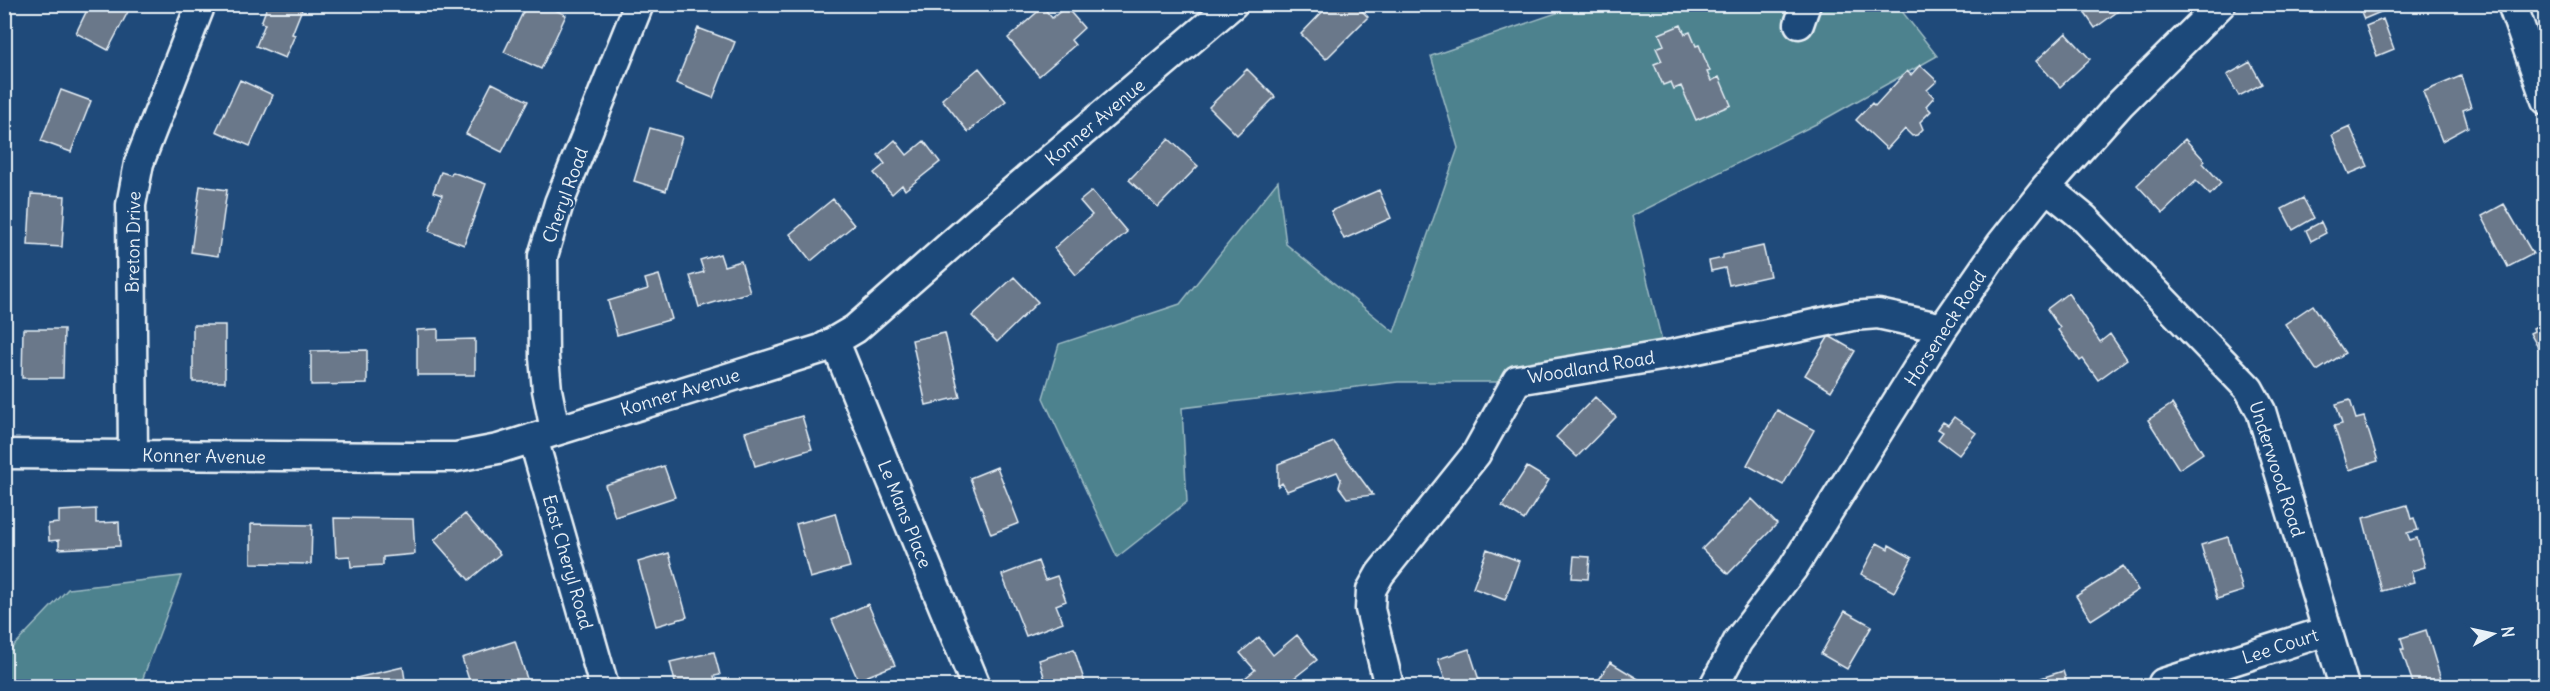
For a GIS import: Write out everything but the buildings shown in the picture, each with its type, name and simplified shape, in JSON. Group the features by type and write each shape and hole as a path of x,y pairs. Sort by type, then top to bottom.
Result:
{"street":[{"name":"Breton Drive","path":"133,456 131,205 134,184 139,163 201,4"},
{"name":"Cheryl Road","path":"544,434 547,390 544,357 543,256 559,203 639,4"},
{"name":"Konner Avenue","path":"4,454 456,456 498,449 821,349 855,329 1233,4"},
{"name":"Horseneck Road","path":"1714,687 1738,641 1793,568 1943,328 2001,244 2046,187 2121,103 2221,4"},
{"path":"2512,4 2546,100"},
{"name":"Underwood Road","path":"2046,187 2084,218 2249,389 2261,411 2344,687"},
{"name":"Woodland Road","path":"1389,687 1370,609 1371,590 1380,574 1476,453 1517,380 1673,354 1851,316 1878,314 1943,328"},
{"name":"Le Mans Place","path":"835,342 976,687"},
{"name":"East Cheryl Road","path":"544,434 604,687"},
{"name":"Lee Court","path":"2163,683 2327,631"}],"green space":[{"path":"1583,4 1897,5 1937,56 1816,124 1632,216 1664,350 1525,382 1398,382 1182,408 1187,502 1117,557 1043,398 1059,344 1180,304 1278,181 1286,244 1394,332 1458,148 1431,56"},
{"path":"181,576 140,686 5,686 5,655 68,589"}]}
